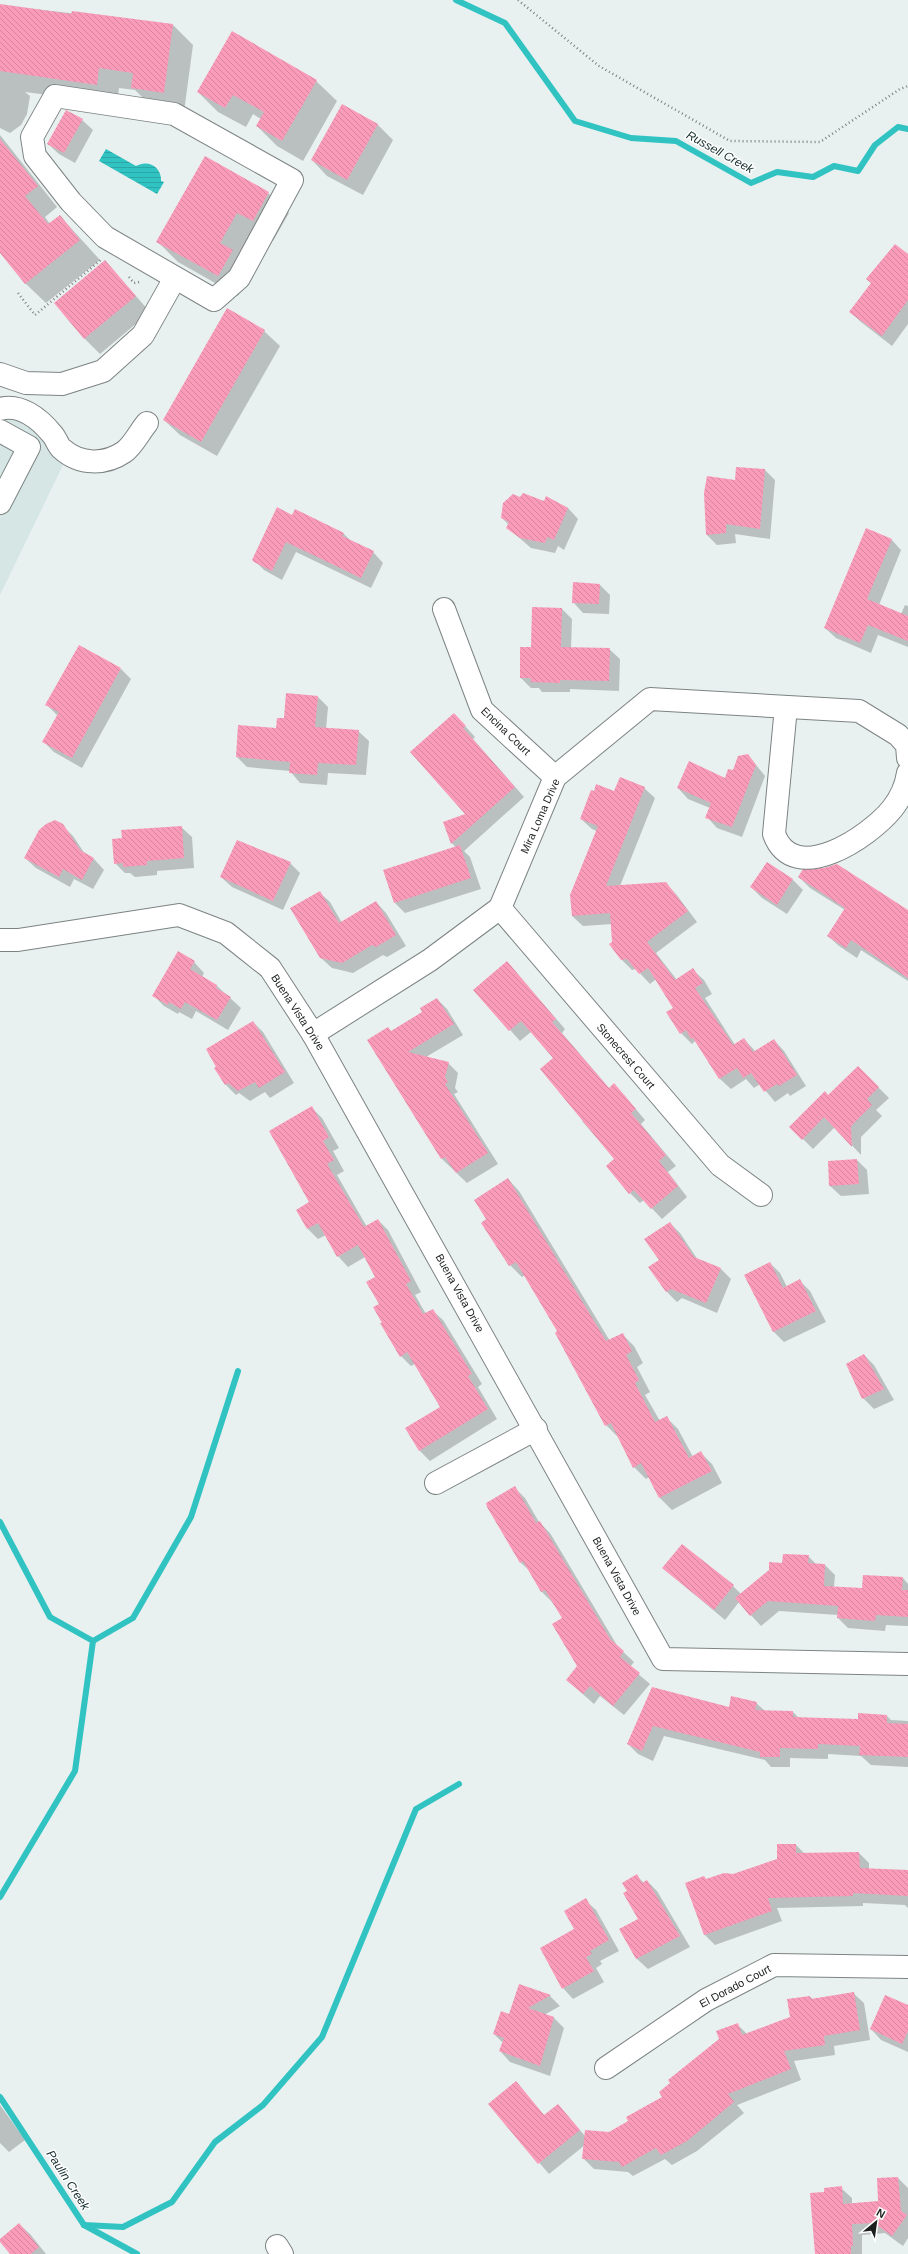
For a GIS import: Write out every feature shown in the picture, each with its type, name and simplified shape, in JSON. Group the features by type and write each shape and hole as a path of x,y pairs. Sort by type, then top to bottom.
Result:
{"street":[{"path":"55,96 174,114 292,180 239,278 214,300 176,278 105,237 71,202 35,156 32,137 55,96"},
{"path":"0,374 26,383 62,384 103,370 143,335 176,278"},
{"path":"0,409 8,407 23,410 53,434 61,449 82,461 102,462 125,451 147,423"},
{"path":"0,431 29,447 0,504"},
{"name":"Encina Court","path":"444,609 482,710 555,777"},
{"name":"Mira Loma Drive","path":"500,908 555,777 650,699 859,711 898,735 907,745 908,758"},
{"path":"786,707 774,834 779,847 790,854 801,858 820,857 849,844 892,809 906,785 908,773"},
{"path":"313,1034 430,960 500,908"},
{"name":"Stonecrest Court","path":"500,908 720,1165 761,1195"},
{"name":"Buena Vista Drive","path":"0,940 18,940 179,915 226,933 270,968 313,1034 536,1429 663,1659 908,1664"},
{"path":"436,1483 536,1429"},
{"name":"El Dorado Court","path":"606,2068 706,2000 774,1965 908,1967"}],"path":[{"path":"518,0 599,66 730,141 820,142 900,89 908,86"},
{"path":"18,293 35,315 108,256"},
{"path":"125,273 134,283 141,282"}],"shaded area":[{"path":"0,409 34,428 63,465 0,595"}],"water":[{"path":"106,149 136,166 145,163 157,168 161,176 161,181 164,182 157,194 99,161"}],"building":[{"path":"0,4 71,14 72,11 173,24 164,93 131,88 133,73 99,68 97,85 0,71"},
{"path":"232,31 317,80 282,141 256,126 264,112 233,95 225,108 197,92"},
{"path":"342,104 378,124 347,180 311,160"},
{"path":"66,110 83,119 64,153 47,144"},
{"path":"0,139 38,186 25,196 48,224 60,215 80,240 25,284 0,253"},
{"path":"205,156 269,192 253,221 237,213 220,243 233,250 218,276 156,242"},
{"path":"895,244 908,254 908,300 882,336 849,312 871,283 866,279"},
{"path":"105,260 136,296 84,339 54,303"},
{"path":"227,308 265,330 201,442 163,420"},
{"path":"736,467 765,469 760,529 726,524 726,533 706,535 704,493 707,476 735,480"},
{"path":"523,493 544,501 546,496 568,508 554,540 547,537 545,543 520,538 506,528 509,522 501,518 503,503 513,494 520,497"},
{"path":"277,507 292,515 295,509 344,533 342,536 374,551 361,578 286,542 272,571 254,562 252,560"},
{"path":"866,528 892,539 867,599 908,616 908,641 868,625 860,643 824,628"},
{"path":"573,582 600,584 599,604 572,603"},
{"path":"532,607 562,608 561,647 610,648 609,681 560,680 560,683 531,682 531,678 520,678 520,647 531,647"},
{"path":"79,645 121,668 72,758 42,742 59,712 45,705"},
{"path":"286,693 318,696 315,727 359,730 356,765 318,763 317,775 289,773 290,762 236,757 238,725 276,728 277,718 284,718"},
{"path":"454,713 466,726 463,728 515,787 451,844 443,822 465,814 410,752"},
{"path":"748,754 756,765 732,827 705,818 711,803 677,788 689,761 725,778 728,769 733,770 738,756"},
{"path":"620,777 645,787 606,886 666,882 688,911 647,942 675,980 693,968 703,983 695,988 733,1045 744,1038 753,1052 774,1039 797,1075 779,1086 777,1084 764,1092 751,1073 743,1078 737,1068 719,1079 693,1038 691,1039 686,1030 680,1034 666,1012 673,1008 648,968 639,974 627,959 621,960 609,944 612,942 610,913 572,916 570,895 598,826 580,819 591,790 594,791 596,784 614,791"},
{"path":"55,820 63,824 80,850 94,858 82,880 63,869 59,877 24,858 39,830 46,824"},
{"path":"182,826 184,858 147,861 147,865 123,867 123,863 114,864 112,839 122,838 121,830"},
{"path":"237,840 291,862 273,901 220,877"},
{"path":"460,845 471,878 394,903 383,870"},
{"path":"767,862 793,879 777,905 750,887"},
{"path":"837,864 908,910 908,978 851,940 846,948 827,936 845,908 798,877 803,869 824,868"},
{"path":"320,891 339,923 376,901 396,935 376,947 372,945 342,963 320,958 290,908"},
{"path":"178,951 195,961 190,969 217,985 216,988 231,997 217,1020 185,1002 181,1009 169,1002 168,1005 152,996"},
{"path":"507,961 556,1019 552,1022 609,1088 614,1083 636,1109 631,1113 666,1155 659,1161 678,1186 651,1209 634,1190 629,1194 606,1166 614,1159 540,1069 553,1058 521,1021 509,1031 473,990"},
{"path":"437,998 454,1024 408,1052 449,1062 445,1077 448,1082 445,1084 488,1153 456,1173 445,1157 441,1159 367,1040 388,1027 391,1031 422,1012 420,1008"},
{"path":"253,1021 285,1072 259,1088 255,1082 238,1091 228,1083 225,1085 214,1068 216,1067 206,1049"},
{"path":"858,1066 879,1087 867,1099 872,1105 851,1126 852,1147 824,1117 802,1140 789,1127 825,1091 828,1095"},
{"path":"312,1106 329,1137 323,1141 334,1160 327,1164 364,1227 378,1219 411,1281 406,1284 423,1314 433,1309 472,1374 468,1376 488,1409 419,1451 405,1428 440,1407 407,1352 400,1357 380,1323 382,1323 373,1307 379,1304 366,1282 375,1277 358,1245 337,1257 318,1223 307,1229 296,1210 309,1202 269,1131"},
{"path":"857,1159 859,1184 829,1186 828,1161"},
{"path":"508,1178 606,1341 623,1333 632,1351 626,1355 639,1380 635,1383 655,1422 667,1416 689,1458 701,1451 712,1471 659,1498 641,1463 633,1468 611,1423 605,1426 555,1333 557,1331 516,1262 509,1266 481,1223 486,1219 474,1200"},
{"path":"670,1222 694,1257 721,1268 706,1303 671,1289 666,1292 648,1267 659,1260 644,1239"},
{"path":"770,1262 783,1288 800,1279 816,1311 773,1332 744,1275"},
{"path":"864,1354 884,1389 862,1399 846,1364"},
{"path":"515,1486 536,1523 540,1521 610,1639 624,1651 620,1657 640,1673 613,1706 590,1686 583,1694 566,1680 577,1666 552,1624 562,1618 545,1590 541,1592 523,1561 520,1563 487,1507 486,1503"},
{"path":"682,1544 734,1585 714,1610 662,1568"},
{"path":"783,1554 809,1555 808,1563 825,1564 824,1586 862,1588 863,1575 903,1577 902,1590 908,1590 908,1617 876,1615 875,1621 837,1618 838,1606 768,1601 750,1616 735,1598 769,1570 769,1562 782,1563"},
{"path":"652,1687 729,1707 731,1696 757,1702 755,1710 793,1711 793,1717 858,1719 858,1713 887,1715 887,1723 908,1724 908,1757 859,1755 860,1746 818,1744 818,1749 780,1748 780,1757 760,1757 760,1752 653,1726 642,1751 627,1744"},
{"path":"777,1844 796,1844 796,1853 859,1852 860,1868 908,1870 908,1896 853,1893 853,1896 768,1898 772,1911 704,1935 685,1883 704,1876 706,1879 724,1873 733,1874 777,1859"},
{"path":"637,1874 642,1883 647,1880 680,1936 636,1959 619,1929 638,1919 623,1893 627,1891 622,1883"},
{"path":"586,1898 609,1940 590,1951 592,1954 586,1957 594,1971 562,1989 540,1948 574,1929 564,1911"},
{"path":"519,1984 551,1995 528,2008 554,2017 540,2066 499,2051 504,2038 493,2034 501,2011 509,2014"},
{"path":"854,1992 860,2030 824,2036 825,2045 784,2051 791,2069 728,2094 734,2102 687,2141 661,2155 656,2148 622,2167 619,2162 582,2159 585,2130 609,2132 628,2121 626,2117 662,2097 659,2092 670,2083 668,2080 719,2039 716,2031 738,2023 742,2035 790,2017 787,1999 810,1996 811,1999"},
{"path":"885,1995 908,2005 908,2031 902,2044 870,2029"},
{"path":"516,2081 544,2115 558,2104 580,2130 538,2164 488,2104"},
{"path":"898,2177 901,2211 907,2215 892,2236 874,2223 852,2224 853,2246 851,2246 851,2254 815,2254 810,2193 824,2192 824,2188 842,2186 843,2204 878,2201 877,2178"},
{"path":"19,2223 39,2247 31,2254 10,2254 0,2242 0,2239"}],"waterway":[{"name":"Russell Creek","path":"456,0 505,23 575,121 631,138 676,141 751,183 777,172 813,177 834,166 858,171 875,145 898,127 908,129"},
{"path":"93,1641 133,1618 191,1517 238,1371"},
{"path":"0,1522 50,1617 93,1641 75,1771 0,1897"},
{"path":"84,2225 123,2227 172,2202 215,2142 263,2105 322,2037 416,1809 459,1784"},
{"name":"Paulin Creek","path":"0,2097 84,2225 137,2254"}]}
